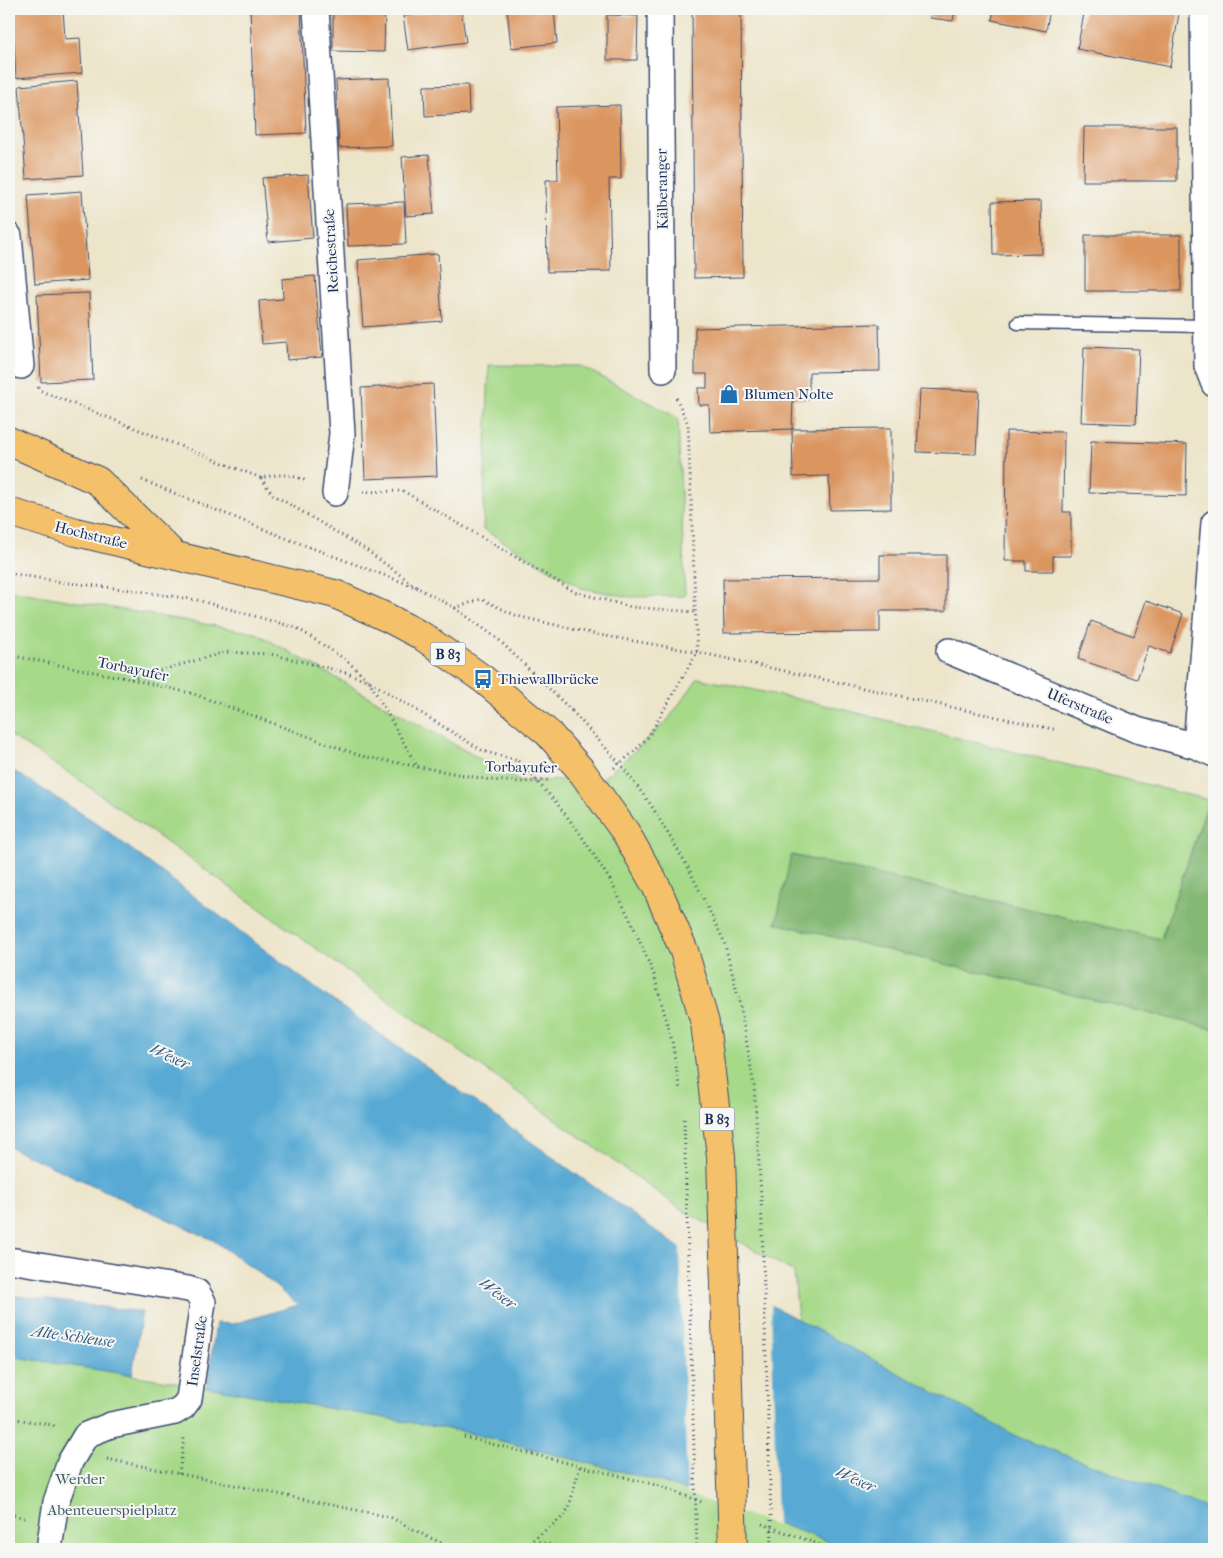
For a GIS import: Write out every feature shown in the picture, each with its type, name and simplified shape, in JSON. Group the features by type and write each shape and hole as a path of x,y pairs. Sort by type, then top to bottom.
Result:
{"main road":[{"path":"9,441 98,481 174,555"},
{"name":"Hochstraße","path":"9,513 76,532 174,555"},
{"name":"B 83","path":"174,555 334,594 388,618 422,636 483,679 548,733 580,769 626,833 657,888 684,951 705,1022 721,1156 733,1549"}],"street":[{"name":"Reichestraße","path":"316,9 342,434 335,493"},
{"name":"Kälberanger","path":"660,9 664,370"},
{"path":"1203,9 1207,366 1214,384"},
{"path":"9,236 21,366"},
{"path":"1205,750 1214,523"},
{"name":"Uferstraße","path":"949,651 1136,730 1205,750"},
{"name":"Inselstraße","path":"9,1260 188,1289 197,1292 203,1302 190,1399 175,1412 111,1425 86,1435 74,1452 56,1502 49,1549"}],"lane":[{"path":"1018,323 1207,326"}],"path":[{"path":"609,773 635,751 649,736 697,652 688,424 664,370"},
{"path":"261,478 272,494 365,549 418,588 455,608 498,639 572,711"},
{"path":"140,479 283,537 418,588"},
{"path":"9,573 61,582 197,600 297,628 346,660 369,681 484,751 518,761 555,801 579,832 610,880 631,921 654,976 672,1041 682,1100"},
{"path":"455,608 480,599 517,616 594,634 697,652 1066,732"},
{"path":"130,679 225,652 271,654 344,672 369,681 418,768"},
{"name":"Torbayufer","path":"9,655 194,694 361,756 490,780 521,782 557,780"},
{"path":"684,1110 697,1549"},
{"path":"9,1418 53,1425 74,1452 390,1517 428,1537 468,1549 503,1545 526,1545 540,1542 570,1549"},
{"path":"464,1437 660,1486 705,1503"},
{"path":"526,1545 564,1516 569,1507 580,1466"},
{"path":"760,1523 832,1549"},
{"path":"549,1549 553,1546"}],"green space":[{"path":"489,365 581,366 678,418 685,596 630,597 581,588 483,529"},
{"path":"9,590 256,633 521,782 603,778 667,721 698,678 825,705 1209,800 1161,939 792,855 776,923 1214,1029 1214,1511 1020,1438 798,1320 794,1272 684,1211 75,777 9,735"},
{"path":"1209,800 1214,802 1214,1029 776,923 791,855 1161,939"},
{"name":"Werder","path":"9,1356 207,1387 466,1432 659,1481 850,1549 9,1549"}],"water":[{"name":"Weser","path":"9,768 95,822 318,990 677,1246 765,1302 1020,1438 1214,1511 1214,1549 850,1549 659,1481 466,1432 207,1387 216,1323 233,1324 298,1305 262,1275 213,1240 9,1147"},
{"name":"Alte Schleuse","path":"9,1295 142,1312 132,1375 9,1356"}],"pier":[{"path":"680,1245 771,1303 777,1526 687,1494"}],"building":[{"path":"12,9 63,9 65,39 80,38 82,73 16,78"},
{"path":"250,9 301,9 306,133 255,135"},
{"path":"333,9 385,9 384,52 333,51"},
{"path":"461,9 466,42 408,50 403,16"},
{"path":"507,9 554,9 557,43 511,48"},
{"path":"692,9 741,9 743,277 694,278"},
{"path":"798,9 826,9 825,14"},
{"path":"887,9 887,14 859,10"},
{"path":"931,9 955,9 953,21 930,18"},
{"path":"994,9 1050,9 1046,31 992,20"},
{"path":"1085,9 1154,9 1179,13 1170,67 1077,49"},
{"path":"607,15 638,16 637,60 607,60"},
{"path":"389,78 392,146 339,148 336,80"},
{"path":"77,81 83,175 26,179 19,86"},
{"path":"468,85 469,114 425,116 424,86"},
{"path":"620,105 621,179 609,179 611,271 547,272 546,180 558,180 556,107"},
{"path":"1084,127 1177,127 1177,181 1083,181"},
{"path":"429,155 434,214 406,216 402,157"},
{"path":"308,175 313,238 268,242 262,178"},
{"path":"82,191 88,280 35,284 28,195"},
{"path":"1041,201 1042,254 993,255 992,202"},
{"path":"404,202 406,244 348,246 346,204"},
{"path":"1085,235 1181,235 1181,291 1085,291"},
{"path":"438,254 442,321 363,327 358,260"},
{"path":"315,276 322,357 287,360 286,342 262,344 259,301 283,299 282,279"},
{"path":"89,293 93,380 41,382 37,295"},
{"path":"879,324 880,371 809,372 809,399 793,399 792,429 710,432 709,405 699,405 698,388 707,388 707,374 695,374 695,328"},
{"path":"1084,347 1139,349 1136,424 1081,422"},
{"path":"433,384 437,476 365,479 361,388"},
{"path":"920,389 979,391 976,454 917,452"},
{"path":"891,428 891,509 830,510 829,476 793,477 792,429"},
{"path":"1006,431 1064,432 1063,512 1071,512 1071,556 1053,556 1053,571 1026,571 1026,561 1005,561"},
{"path":"1091,441 1187,444 1186,496 1089,493"},
{"path":"880,555 946,555 946,611 880,611 880,632 724,633 723,579 880,578"},
{"path":"1146,601 1183,614 1170,653 1149,646 1137,679 1078,659 1091,621 1134,636"}],"place":[{"name":"Blumen Nolte","path":"729,394"},
{"name":"Thiewallbrücke","path":"483,679"}],"park label":[{"name":"Abenteuerspielplatz","path":"112,1510"}]}
